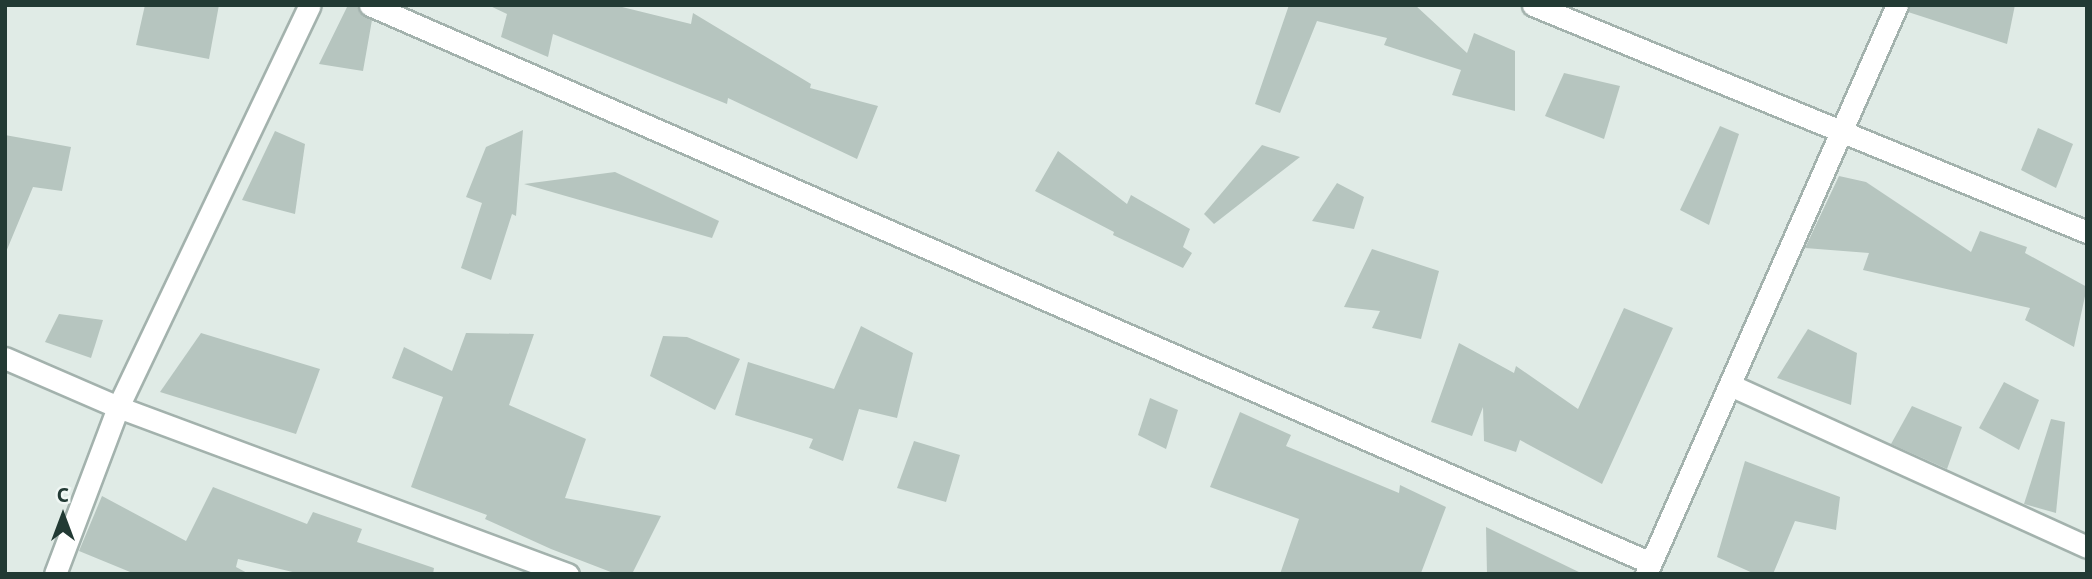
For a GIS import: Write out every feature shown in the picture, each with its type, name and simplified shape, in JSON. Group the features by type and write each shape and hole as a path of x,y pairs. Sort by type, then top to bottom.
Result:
{"street":[{"path":"55,574 118,407 310,5"},
{"path":"370,5 1648,569 1897,5"},
{"path":"1533,5 1842,134 2087,232"},
{"path":"5,358 118,407 568,574"},
{"path":"1730,385 2087,547"}],"building":[{"path":"145,5 219,5 209,59 136,45"},
{"path":"348,5 357,5 360,13 372,20 363,71 319,64"},
{"path":"488,5 614,5 691,24 693,13 811,84 810,88 878,106 857,159 728,98 727,104 553,34 548,57 501,37 507,14"},
{"path":"1289,5 1415,5 1467,53 1474,33 1515,51 1515,111 1452,95 1461,70 1384,45 1387,38 1317,21 1280,113 1255,104"},
{"path":"1910,5 2015,5 2007,44 1908,12"},
{"path":"1564,73 1620,86 1604,139 1545,116"},
{"path":"1720,126 1739,134 1709,225 1680,210"},
{"path":"2038,128 2073,144 2056,188 2021,170"},
{"path":"523,130 516,216 512,214 491,280 461,268 482,203 466,197 486,147"},
{"path":"275,131 305,144 295,214 242,200"},
{"path":"5,135 71,147 62,191 33,187 6,252"},
{"path":"1262,145 1300,157 1214,224 1204,214"},
{"path":"1058,151 1127,204 1131,195 1190,229 1183,247 1192,253 1183,268 1113,235 1114,232 1035,191"},
{"path":"615,172 719,221 712,238 524,184"},
{"path":"1839,176 1866,182 1971,252 1980,231 2027,247 2025,253 2087,287 2074,347 2025,320 2030,308 1863,270 1869,253 1805,248"},
{"path":"1337,183 1364,197 1354,229 1312,221"},
{"path":"1372,249 1439,271 1421,339 1372,328 1380,311 1344,307"},
{"path":"1624,308 1673,328 1602,484 1520,440 1516,452 1484,441 1483,407 1472,436 1431,422 1459,343 1514,373 1516,366 1578,409"},
{"path":"59,314 103,320 91,358 45,342"},
{"path":"861,326 913,353 897,418 859,409 843,461 809,448 813,439 735,415 748,362 834,389"},
{"path":"1808,329 1857,353 1851,405 1777,378"},
{"path":"201,333 320,369 296,434 160,392"},
{"path":"466,333 534,334 509,405 586,439 565,498 661,516 632,574 616,574 551,549 485,519 487,515 411,487 443,397 392,378 404,347 452,371"},
{"path":"663,336 687,337 740,359 715,410 650,376"},
{"path":"2004,382 2039,400 2019,450 1979,428"},
{"path":"1150,398 1178,410 1166,449 1138,435"},
{"path":"1912,406 1962,427 1947,469 1891,444"},
{"path":"1240,412 1291,435 1286,446 1399,493 1400,485 1446,507 1421,573 1280,574 1299,519 1210,487"},
{"path":"2051,419 2065,422 2056,513 2024,504"},
{"path":"914,441 960,455 946,502 897,488"},
{"path":"1745,461 1840,497 1836,530 1795,521 1773,574 1755,574 1717,557"},
{"path":"213,487 307,524 313,512 362,529 357,542 434,568 433,574 301,574 238,559 236,567 249,574 135,574 79,551 102,496 186,541"},
{"path":"1486,527 1583,574 1487,574"}]}
